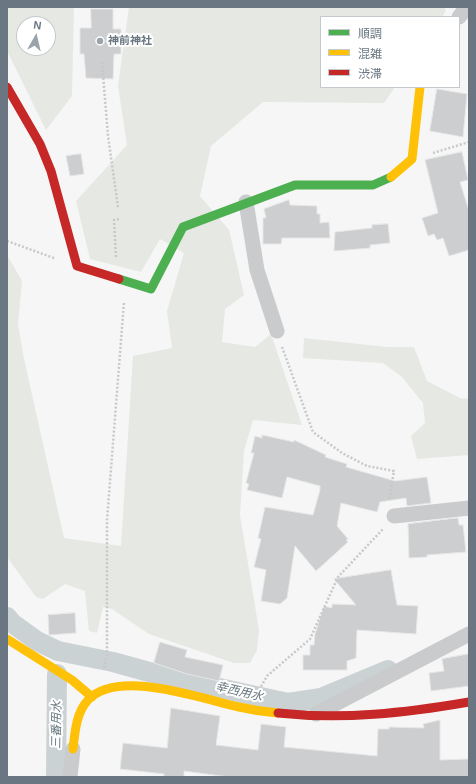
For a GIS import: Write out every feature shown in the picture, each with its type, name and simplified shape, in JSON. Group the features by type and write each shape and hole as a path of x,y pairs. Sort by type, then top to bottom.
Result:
{"street":[{"path":"460,16 467,7"},
{"path":"7,87 40,144 51,171 77,266 151,289 183,227 246,202 295,185 373,185 388,179 412,159 420,88"},
{"path":"246,202 257,270 277,331"},
{"path":"394,516 469,508"},
{"path":"311,716 344,701 469,634"},
{"path":"7,639 22,651 82,686 92,697"},
{"path":"70,777 78,715 82,706 92,697 105,690 119,686 134,686 255,710 311,716 354,718 391,715 469,702"}],"path":[{"path":"102,62 108,136 118,206"},
{"path":"412,159 469,142"},
{"path":"116,249 114,220 119,219"},
{"path":"7,241 77,266"},
{"path":"105,664 107,655 107,520 126,282"},
{"path":"258,692 267,676 310,639 338,577 394,516 388,509 394,471 367,466 342,453 313,432 277,331"}],"shaded area":[{"path":"8,7 74,7 72,96 46,130 7,51"},
{"path":"129,7 444,7 446,11 443,16 320,16 320,88 394,88 384,103 263,102 211,146 200,196 229,230 244,295 225,309 222,342 255,347 271,334 302,425 253,420 244,451 240,515 259,630 257,650 250,663 234,663 149,634 112,609 103,607 97,633 89,631 85,591 65,584 43,599 36,597 7,557 7,255 22,281 18,324 24,359 64,538 121,546 133,356 172,348 167,311 184,253 160,239 141,272 90,259 76,201 127,145 118,86"},
{"path":"304,338 387,347 414,347 427,381 460,398 469,399 469,455 417,459 411,436 425,423 423,403 402,377 383,363 303,358"}],"building":[{"name":"神前神社","path":"91,9 113,9 113,29 121,29 121,54 114,54 113,79 86,78 84,54 80,54 80,28 91,28"},
{"path":"437,89 467,94 463,137 430,131"},
{"path":"462,152 468,180 460,182 469,211 469,250 449,256 443,238 437,240 434,234 428,236 422,218 438,213 425,160"},
{"path":"81,154 84,174 70,176 66,156"},
{"path":"289,200 290,205 317,206 317,214 320,214 320,223 329,222 330,238 282,238 281,244 263,244 263,218 266,218 264,209"},
{"path":"388,224 390,243 370,245 370,248 334,251 335,232 372,228 372,225"},
{"path":"262,435 294,442 294,440 326,455 325,457 347,464 346,467 395,481 427,477 431,503 407,506 406,498 380,502 377,512 341,503 337,526 348,539 346,540 348,542 316,571 295,546 287,598 280,604 261,601 266,570 254,567 261,539 258,538 265,507 313,515 320,490 320,486 287,477 282,498 247,490 249,484 246,483 254,453 251,453 255,436 262,438"},
{"path":"458,518 459,525 463,525 466,552 409,558 408,524"},
{"path":"391,570 397,605 418,606 416,634 357,630 356,658 347,661 347,670 303,670 303,655 310,655 310,645 314,645 315,634 324,606 332,608 332,604 356,605 334,579"},
{"path":"75,613 76,633 49,635 48,615"},
{"path":"160,642 187,650 185,657 223,665 219,681 187,674 154,663"},
{"path":"469,654 469,686 431,691 429,673 444,671 442,659"},
{"path":"171,708 220,716 216,745 258,750 261,724 286,727 284,747 377,756 378,729 389,729 389,727 424,728 423,724 440,720 440,760 469,759 469,777 229,777 184,771 184,777 164,777 164,774 120,769 123,743 167,748"}],"waterway":[{"name":"幸西用水","path":"7,617 12,623 37,641 58,651 113,662 160,675 288,703 321,698 388,670"},
{"name":"三番用水","path":"56,777 57,674"}],"traffic: fast":[{"path":"119,279 151,289 183,227 295,185 373,185 391,177"}],"traffic: slow":[{"path":"391,177 412,159 420,88"},
{"path":"7,639 72,680 92,697"},
{"path":"73,749 77,723 84,705 88,700 102,691 119,686 161,688 258,711 278,713"}],"traffic: jam":[{"path":"7,87 40,144 51,171 77,266 119,279"},
{"path":"278,713 326,716 374,714 469,702"}],"place":[{"name":"神前神社","path":"100,41"}]}
